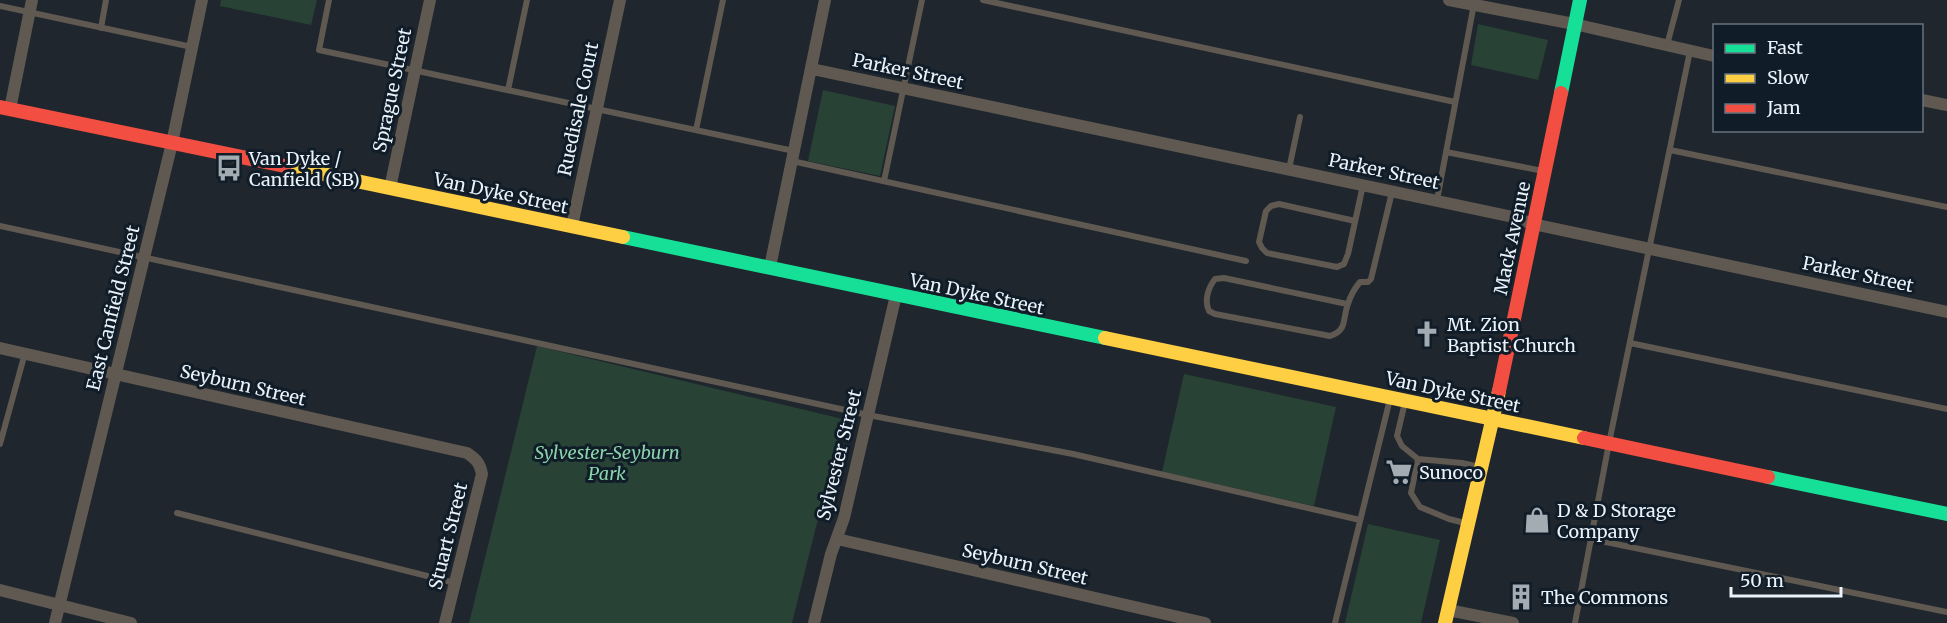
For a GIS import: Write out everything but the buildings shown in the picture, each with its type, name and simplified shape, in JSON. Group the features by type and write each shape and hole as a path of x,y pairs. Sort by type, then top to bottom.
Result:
{"main road":[{"name":"Mack Avenue","path":"1447,616 1493,418 1580,0"},
{"name":"Van Dyke Street","path":"5,108 1947,514"}],"street":[{"path":"5,108 32,0"},
{"name":"East Canfield Street","path":"55,623 172,143 202,0"},
{"name":"Sprague Street","path":"390,188 429,0"},
{"name":"Ruedisale Court","path":"572,226 620,0"},
{"path":"770,267 825,0"},
{"path":"1449,0 1574,24 1713,56"},
{"name":"Parker Street","path":"812,69 1392,191 1520,219 1533,224 1947,312"},
{"path":"1923,100 1947,105"},
{"name":"Sylvester Street","path":"814,623 844,518 896,295"},
{"name":"Seyburn Street","path":"0,348 467,453 476,459"},
{"name":"Stuart Street","path":"445,623 482,474 481,466 476,459"},
{"name":"Seyburn Street","path":"837,539 1205,623"},
{"path":"0,590 131,623"},
{"path":"1447,616 1513,623"}],"lane":[{"path":"100,28 106,0"},
{"path":"329,0 319,50 696,130 884,181 1246,261"},
{"path":"508,90 526,0"},
{"path":"696,130 723,0"},
{"path":"884,181 922,0"},
{"path":"983,0 1455,102"},
{"path":"1667,45 1678,0"},
{"path":"1437,201 1474,3"},
{"path":"0,6 192,47"},
{"path":"1575,623 1609,443 1690,51"},
{"path":"1289,170 1300,117"},
{"path":"1670,150 1947,207"},
{"path":"1446,153 1544,172"},
{"path":"1355,222 1279,204 1271,206 1266,211 1259,242 1267,253 1337,267 1344,264 1348,254 1355,222 1363,185"},
{"path":"1347,304 1224,278 1215,279 1210,285 1206,305 1209,311 1215,314 1330,336 1338,333 1343,327 1347,304 1360,282 1368,282 1371,279 1392,191"},
{"path":"0,226 868,415 1073,454 1360,520"},
{"path":"1630,343 1947,409"},
{"path":"0,444 25,353"},
{"path":"1335,623 1390,398"},
{"path":"1405,401 1397,436 1402,446 1418,459 1462,463 1482,468"},
{"path":"1418,459 1411,493 1420,507 1468,524"},
{"path":"177,513 455,583"},
{"path":"1591,539 1947,612"}],"green space":[{"path":"221,0 317,0 311,25 220,6"},
{"path":"1478,24 1548,40 1538,80 1471,65"},
{"path":"823,90 895,106 880,176 808,161"},
{"name":"Sylvester-Seyburn Park","path":"537,346 843,419 792,623 469,623"},
{"path":"1184,374 1336,407 1314,506 1162,472"},
{"path":"1368,524 1440,540 1421,623 1345,623"}],"traffic: fast":[{"path":"1561,93 1580,0"},
{"path":"623,237 1105,338"},
{"path":"1768,477 1947,514"}],"traffic: slow":[{"path":"285,166 623,237"},
{"path":"1105,338 1584,438"},
{"path":"1445,623 1499,391"}],"traffic: jam":[{"path":"1499,391 1561,93"},
{"path":"0,107 285,166"},
{"path":"1584,438 1768,477"}],"place":[{"name":"Van Dyke / Canfield (SB)","path":"229,168"},
{"name":"Mt. Zion Baptist Church","path":"1427,334"},
{"name":"Sunoco","path":"1399,472"},
{"name":"D & D Storage Company","path":"1537,520"},
{"name":"The Commons","path":"1521,597"}]}
